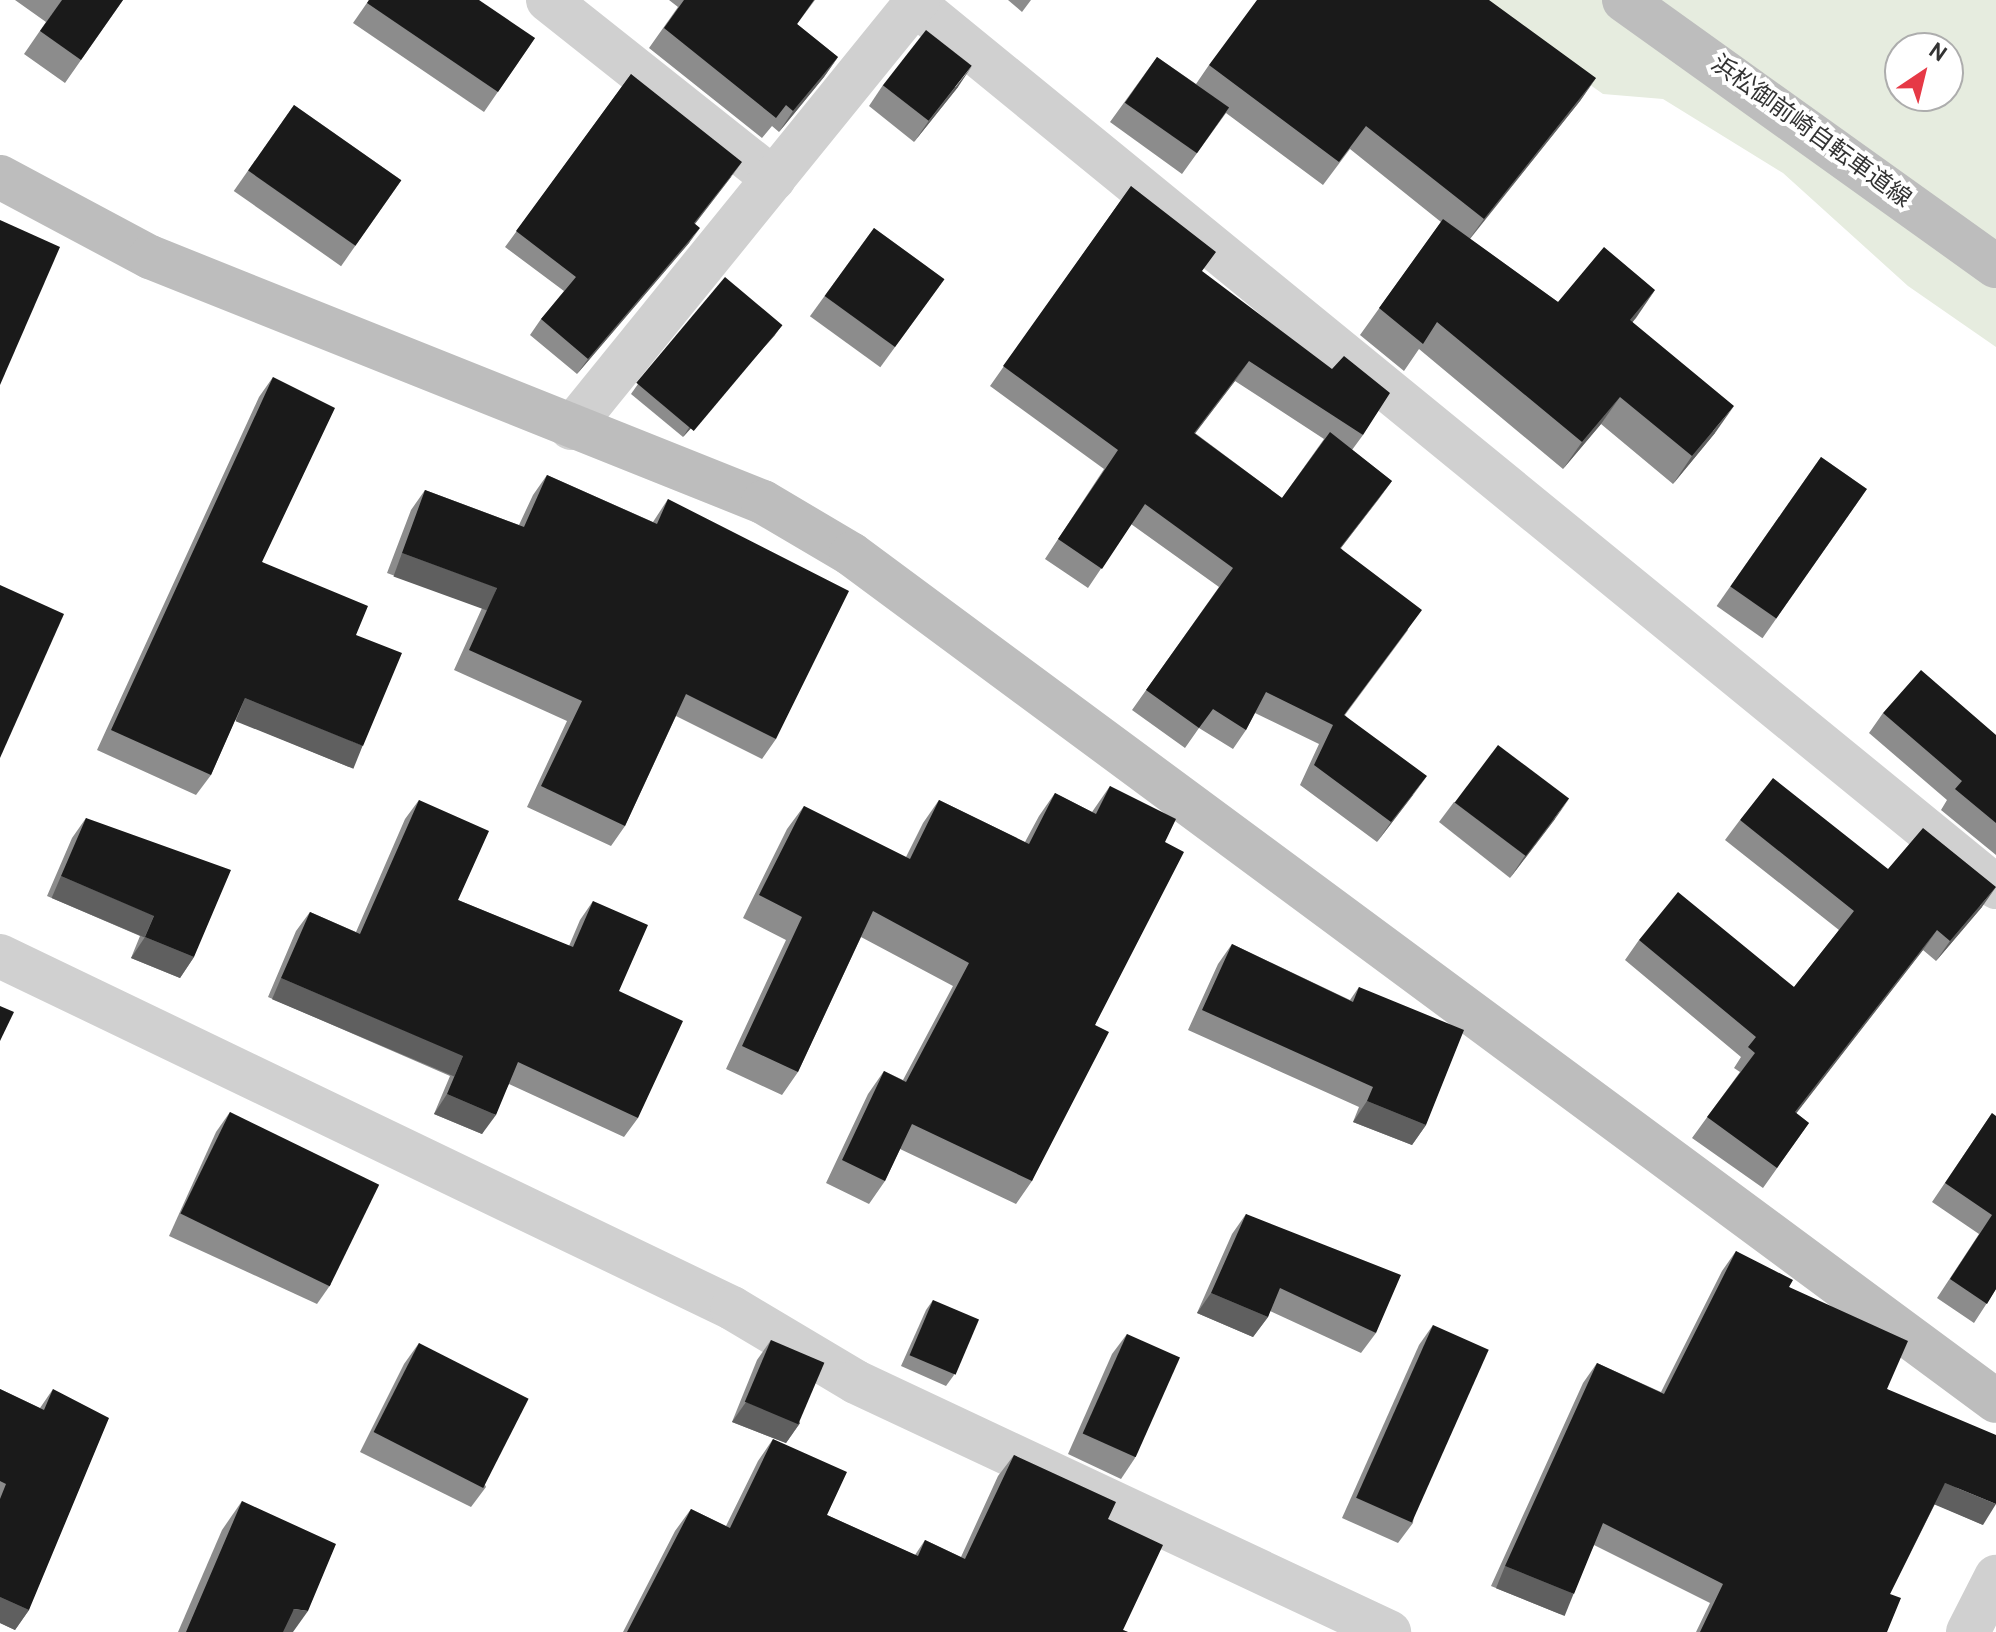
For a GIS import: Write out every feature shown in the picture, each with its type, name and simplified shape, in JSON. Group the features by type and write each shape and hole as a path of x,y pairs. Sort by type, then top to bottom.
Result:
{"street":[{"path":"548,0 774,179"},
{"name":"浜松御前崎自転車道線","path":"1624,0 1996,266"},
{"path":"571,428 917,2 1996,887"},
{"path":"0,177 150,257 571,428 763,502 851,554 1996,1401"},
{"path":"0,956 732,1308 856,1382 1389,1632"},
{"path":"1968,1632 1996,1577"}],"shaded area":[{"path":"1470,0 1996,0 1996,347 1908,286 1783,173 1663,99 1603,94"}],"building":[{"path":"62,0 123,0 81,60 40,31"},
{"path":"369,0 479,0 535,38 498,92 367,3"},
{"path":"684,0 814,0 797,24 838,57 793,111 786,105 776,118 664,28"},
{"path":"1257,0 1489,0 1596,78 1484,219 1366,126 1339,162 1209,65"},
{"path":"926,30 972,66 929,121 883,85"},
{"path":"1157,57 1229,107 1197,153 1125,103"},
{"path":"631,74 742,162 694,223 700,228 588,359 541,319 576,277 516,231"},
{"path":"294,105 401,180 355,246 248,171"},
{"path":"1131,186 1216,252 1202,271 1332,369 1344,356 1390,393 1363,435 1249,361 1194,433 1282,498 1330,432 1392,481 1340,548 1422,610 1344,715 1427,776 1391,822 1314,765 1333,725 1266,692 1246,730 1213,709 1199,728 1146,690 1233,568 1145,504 1102,569 1058,539 1118,450 1003,366"},
{"path":"1443,219 1558,302 1604,247 1655,290 1630,320 1734,406 1692,456 1620,397 1582,442 1437,322 1423,344 1379,308"},
{"path":"0,220 60,247 0,385"},
{"path":"874,228 944,279 895,347 825,296"},
{"path":"725,277 782,325 694,431 636,383"},
{"path":"273,377 335,408 262,562 368,606 356,635 402,653 363,746 245,698 211,775 111,730"},
{"path":"1821,457 1867,489 1776,619 1730,586"},
{"path":"547,475 657,524 668,499 849,591 776,739 686,694 625,826 541,786 582,701 469,650 497,588 402,553 425,490 524,527"},
{"path":"0,585 64,614 0,758"},
{"path":"1921,670 1996,735 1996,823 1955,789 1962,781 1883,713"},
{"path":"1498,745 1569,799 1526,856 1455,803"},
{"path":"1773,778 1888,869 1923,828 1996,887 1950,941 1937,930 1795,1112 1809,1123 1777,1168 1707,1117 1755,1053 1748,1047 1756,1037 1639,940 1678,892 1794,987 1854,911 1740,820"},
{"path":"1110,786 1176,819 1165,842 1184,852 1095,1025 1109,1032 1032,1181 912,1124 885,1181 842,1160 884,1071 906,1082 969,963 873,911 798,1072 742,1046 802,917 759,895 804,806 910,859 939,800 1029,844 1055,793 1096,814"},
{"path":"419,800 489,831 458,900 573,947 593,901 648,925 619,991 683,1021 638,1118 518,1062 496,1115 447,1094 463,1056 281,978 310,912 360,934"},
{"path":"86,818 231,870 194,957 145,937 154,916 61,876"},
{"path":"1232,944 1353,1002 1359,987 1464,1030 1426,1125 1367,1101 1373,1087 1202,1010"},
{"path":"0,1006 14,1012 0,1041"},
{"path":"230,1112 379,1185 330,1286 180,1214"},
{"path":"1992,1113 1996,1116 1996,1289 1987,1304 1950,1279 1992,1215 1945,1183"},
{"path":"1246,1214 1401,1275 1376,1333 1280,1288 1268,1317 1211,1293"},
{"path":"1736,1251 1793,1280 1789,1287 1908,1341 1887,1389 1996,1435 1996,1504 1945,1483 1890,1594 1901,1598 1887,1632 1700,1632 1723,1584 1603,1523 1574,1594 1505,1566 1597,1363 1664,1394"},
{"path":"933,1300 979,1320 956,1375 910,1355"},
{"path":"1433,1325 1489,1350 1412,1522 1356,1498"},
{"path":"1127,1334 1180,1358 1136,1457 1083,1434"},
{"path":"771,1340 824,1363 798,1424 745,1402"},
{"path":"419,1343 529,1399 483,1488 374,1432"},
{"path":"0,1389 44,1410 53,1389 109,1418 29,1610 0,1597 0,1499 6,1484 0,1481"},
{"path":"773,1439 847,1472 827,1515 918,1556 925,1540 965,1559 1014,1455 1116,1502 1108,1519 1163,1545 1123,1630 1128,1632 627,1632 691,1509 730,1528"},
{"path":"242,1501 336,1544 308,1611 294,1609 283,1632 186,1632"}]}
